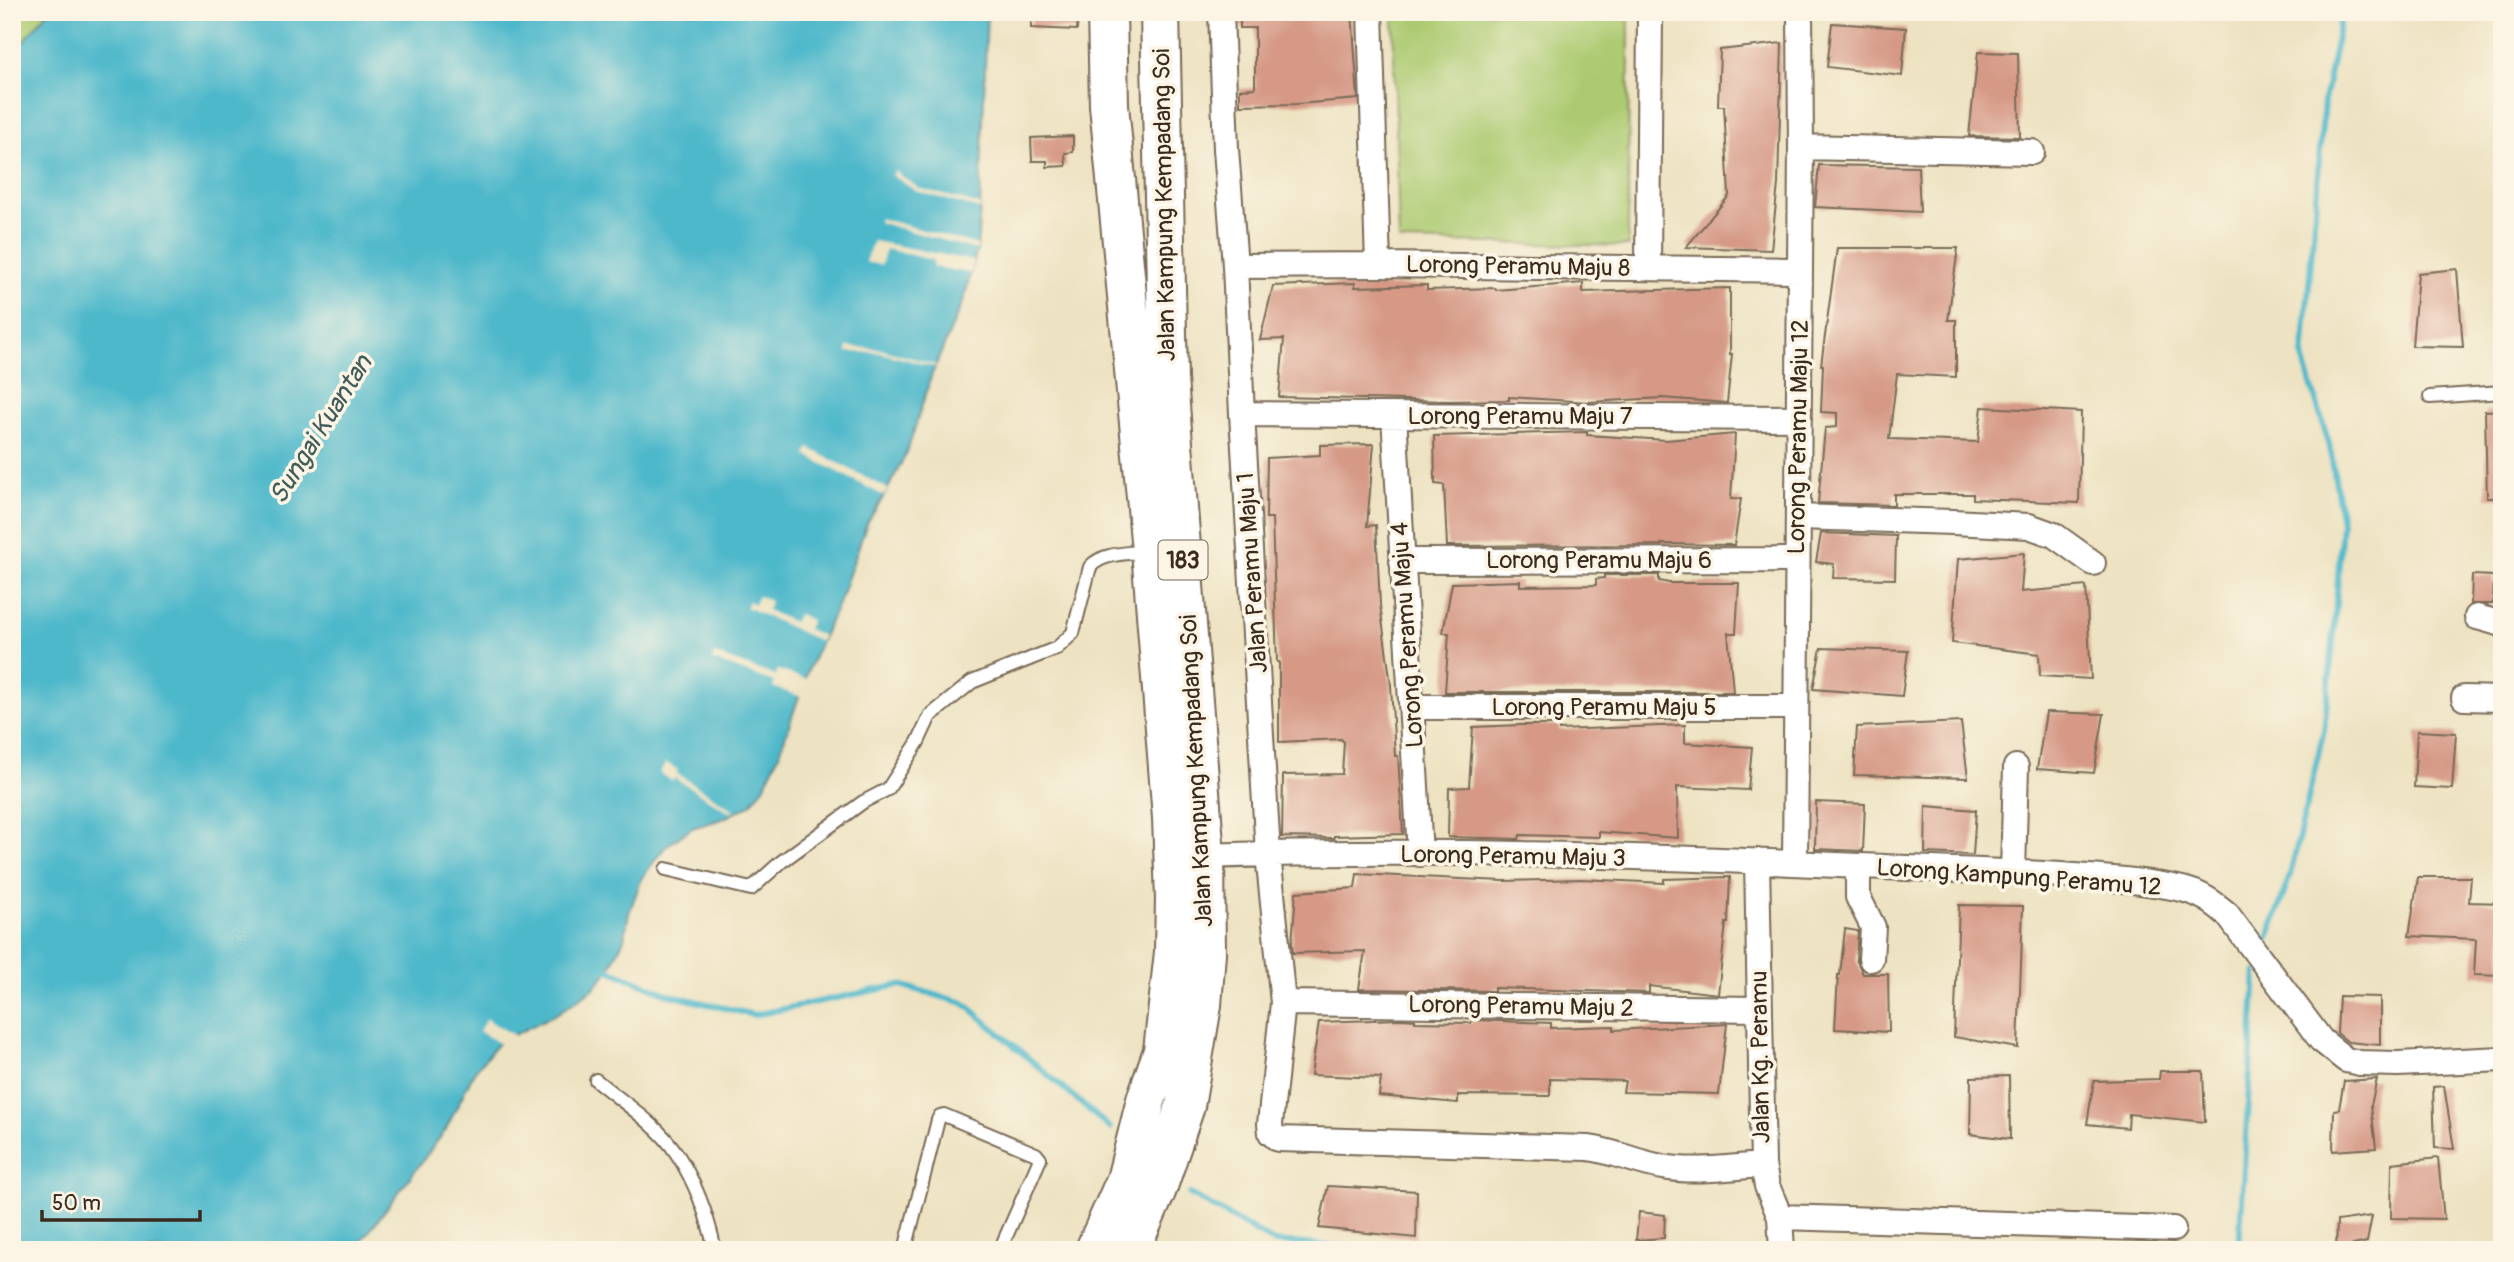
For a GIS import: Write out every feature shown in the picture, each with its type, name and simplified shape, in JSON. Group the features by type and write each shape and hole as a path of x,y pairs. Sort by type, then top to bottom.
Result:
{"highway":[{"name":"Jalan Kampung Kempadang Soi","path":"1107,12 1109,105 1151,550 1172,818 1175,899 1173,964 1163,1051 1146,1100 1142,1184"},
{"name":"Jalan Kampung Kempadang Soi","path":"1142,1184 1185,1105 1202,1005 1206,953 1205,856 1168,379 1160,12"},
{"path":"1107,54 1122,87 1127,94 1135,96 1149,86 1161,56"},
{"name":"183","path":"1095,1250 1142,1184"},
{"name":"183","path":"1130,1250 1142,1184"}],"street":[{"name":"Jalan Peramu Maju 1","path":"1221,12 1226,149 1268,854 1283,1003 1270,1124 1272,1133 1278,1139 1588,1148 1611,1151 1662,1167 1692,1170 1763,1165"},
{"path":"1370,12 1378,265"},
{"path":"1648,267 1650,12"},
{"name":"Lorong Peramu Maju 12","path":"1795,863 1800,12"},
{"path":"1801,147 2032,152"},
{"name":"Lorong Peramu Maju 8","path":"1235,266 1800,270"},
{"name":"Lorong Peramu Maju 7","path":"1242,414 1799,418"},
{"name":"Lorong Peramu Maju 4","path":"1394,415 1420,854"},
{"path":"1798,517 2029,526 2054,535 2093,563"},
{"name":"Lorong Peramu Maju 6","path":"1402,561 1797,560"},
{"path":"2477,617 2502,624"},
{"path":"2464,698 2502,699"},
{"name":"Lorong Peramu Maju 5","path":"1412,707 1796,707"},
{"path":"2013,872 2016,767"},
{"name":"Lorong Peramu Maju 3","path":"1205,856 1420,854 1795,863"},
{"name":"Jalan Kg. Peramu","path":"1757,861 1763,1165 1767,1186 1780,1217 1782,1250"},
{"name":"Lorong Kampung Peramu 12","path":"1795,863 2137,880 2201,895 2227,914 2321,1040 2346,1059 2360,1063 2398,1064 2502,1059"},
{"path":"1858,866 1858,897 1873,928 1871,959"},
{"name":"Lorong Peramu Maju 2","path":"1283,1003 1759,1009"},
{"path":"1780,1217 2173,1229"}],"lane":[{"path":"2430,397 2502,392"},
{"path":"666,869 751,889 781,862 863,802 888,789 918,742 929,716 972,682 1057,648 1073,633 1090,567 1096,561 1103,557 1151,550"},
{"path":"596,1080 654,1129 676,1152 695,1188 716,1250"},
{"path":"905,1250 938,1120 944,1115 1036,1154 1040,1159 1000,1250"}],"green space":[{"path":"12,12 48,12 12,55"},
{"path":"1393,12 1629,12 1628,246 1399,241"}],"water":[{"name":"Sungai Kuantan","path":"48,12 987,12 977,250 964,299 932,374 907,452 867,523 841,597 808,670 780,752 764,787 750,805 722,819 692,828 665,847 642,878 629,913 624,939 609,970 593,989 558,1013 498,1043 474,1072 445,1131 355,1250 12,1250 12,55"}],"pier":[{"path":"895,171 918,188 980,205 980,209 916,191 892,175"},
{"path":"879,218 977,245 977,250 878,222"},
{"path":"873,241 974,261 971,273 933,267 933,260 886,249 881,265 865,262"},
{"path":"848,347 880,349 936,365 935,367 877,352 847,352"},
{"path":"809,448 888,489 884,496 806,455"},
{"path":"758,596 770,601 767,610 793,622 798,614 811,620 807,629 823,636 820,641 746,607 748,601 754,604"},
{"path":"714,654 775,676 778,670 808,680 802,697 773,687 774,682 712,660"},
{"path":"666,763 678,770 676,773 735,811 731,813 675,778 672,781 660,773"},
{"path":"486,1019 517,1037 502,1045 498,1043 479,1031"}],"building":[{"path":"1031,12 1078,12 1077,30 1031,28"},
{"path":"1240,12 1352,12 1358,99 1240,105 1240,89 1255,88 1255,28 1240,28"},
{"path":"1832,23 1906,28 1902,76 1827,67"},
{"path":"1782,43 1778,184 1771,250 1686,247 1729,196 1724,106 1718,106 1720,50"},
{"path":"1978,52 2018,53 2020,137 1969,136"},
{"path":"1073,136 1073,152 1065,153 1066,166 1047,167 1047,161 1032,161 1031,138"},
{"path":"1819,165 1918,167 1920,212 1815,207"},
{"path":"1837,248 1958,248 1948,320 1956,320 1956,377 1897,374 1889,439 1978,442 1982,407 2081,412 2079,503 1973,499 1973,494 1894,494 1894,505 1818,503 1825,428 1837,427 1837,413 1821,412 1821,365"},
{"path":"2457,269 2463,347 2412,346 2418,273"},
{"path":"1355,283 1355,287 1427,285 1427,290 1496,290 1583,283 1583,292 1730,288 1732,354 1727,403 1662,398 1589,402 1509,397 1509,400 1449,401 1279,397 1284,339 1260,340 1273,286"},
{"path":"2502,410 2502,498 2487,498 2485,411"},
{"path":"1587,432 1587,435 1666,440 1735,434 1731,499 1741,499 1734,545 1447,546 1444,485 1435,484 1434,436"},
{"path":"1374,444 1367,526 1376,525 1380,605 1391,685 1403,834 1334,838 1282,837 1283,775 1342,774 1344,742 1341,739 1279,742 1279,662 1272,518 1266,518 1267,458 1320,455 1320,445"},
{"path":"1821,533 1896,536 1895,579 1833,578 1834,564 1816,562"},
{"path":"2024,553 2021,592 2086,586 2091,679 2040,676 2039,654 1952,643 1958,559"},
{"path":"1604,575 1659,575 1659,581 1669,583 1739,583 1736,633 1728,633 1733,692 1445,692 1449,633 1443,633 1452,583 1520,581 1520,586 1596,585 1596,579 1604,578"},
{"path":"2472,575 2494,576 2493,604 2471,604"},
{"path":"1821,648 1908,651 1902,696 1813,689"},
{"path":"2046,712 2104,714 2094,773 2037,769"},
{"path":"1961,722 1968,778 1854,775 1857,727"},
{"path":"1559,725 1559,730 1685,725 1685,743 1752,747 1748,790 1677,787 1678,838 1599,832 1599,837 1448,837 1449,788 1469,787 1473,727"},
{"path":"2417,731 2456,733 2452,789 2414,787"},
{"path":"1816,802 1865,804 1863,851 1815,849"},
{"path":"1926,806 1976,810 1973,855 1925,853"},
{"path":"1357,874 1503,881 1581,879 1664,883 1664,879 1730,877 1728,923 1718,994 1649,986 1649,993 1494,988 1494,991 1359,989 1365,951 1293,953 1292,944 1296,892 1355,888"},
{"path":"2418,877 2471,877 2469,902 2502,903 2502,976 2474,975 2476,939 2409,936"},
{"path":"1959,905 2023,906 2018,1048 1954,1037"},
{"path":"1845,929 1858,931 1856,959 1863,974 1888,974 1889,1032 1835,1029 1838,975"},
{"path":"2339,996 2380,997 2380,1045 2348,1042 2337,1033"},
{"path":"1401,1019 1415,1022 1471,1023 1472,1020 1551,1023 1551,1028 1614,1026 1614,1030 1727,1024 1719,1094 1623,1092 1625,1081 1550,1079 1550,1096 1458,1095 1458,1103 1379,1096 1381,1078 1311,1075 1319,1022"},
{"path":"2160,1071 2203,1071 2205,1122 2129,1114 2128,1128 2087,1124 2094,1081 2159,1079"},
{"path":"2009,1076 2010,1139 1970,1134 1971,1077"},
{"path":"2377,1079 2371,1105 2376,1148 2333,1151 2334,1110 2339,1109 2344,1081"},
{"path":"2444,1086 2454,1149 2435,1148 2433,1087"},
{"path":"2438,1158 2444,1219 2391,1218 2392,1163"},
{"path":"1328,1186 1417,1191 1416,1238 1319,1228"},
{"path":"1639,1212 1665,1215 1664,1238 1636,1240"},
{"path":"2372,1216 2367,1242 2336,1249 2337,1221"}],"waterway":[{"path":"2264,950 2290,875 2324,730 2334,632 2342,523 2330,447 2303,358 2324,101 2342,12"},
{"path":"606,965 609,970 670,995 754,1015 900,985 964,1003 1110,1128"},
{"path":"2239,1250 2256,972"},
{"path":"1190,1194 1274,1242 1396,1250"}]}
